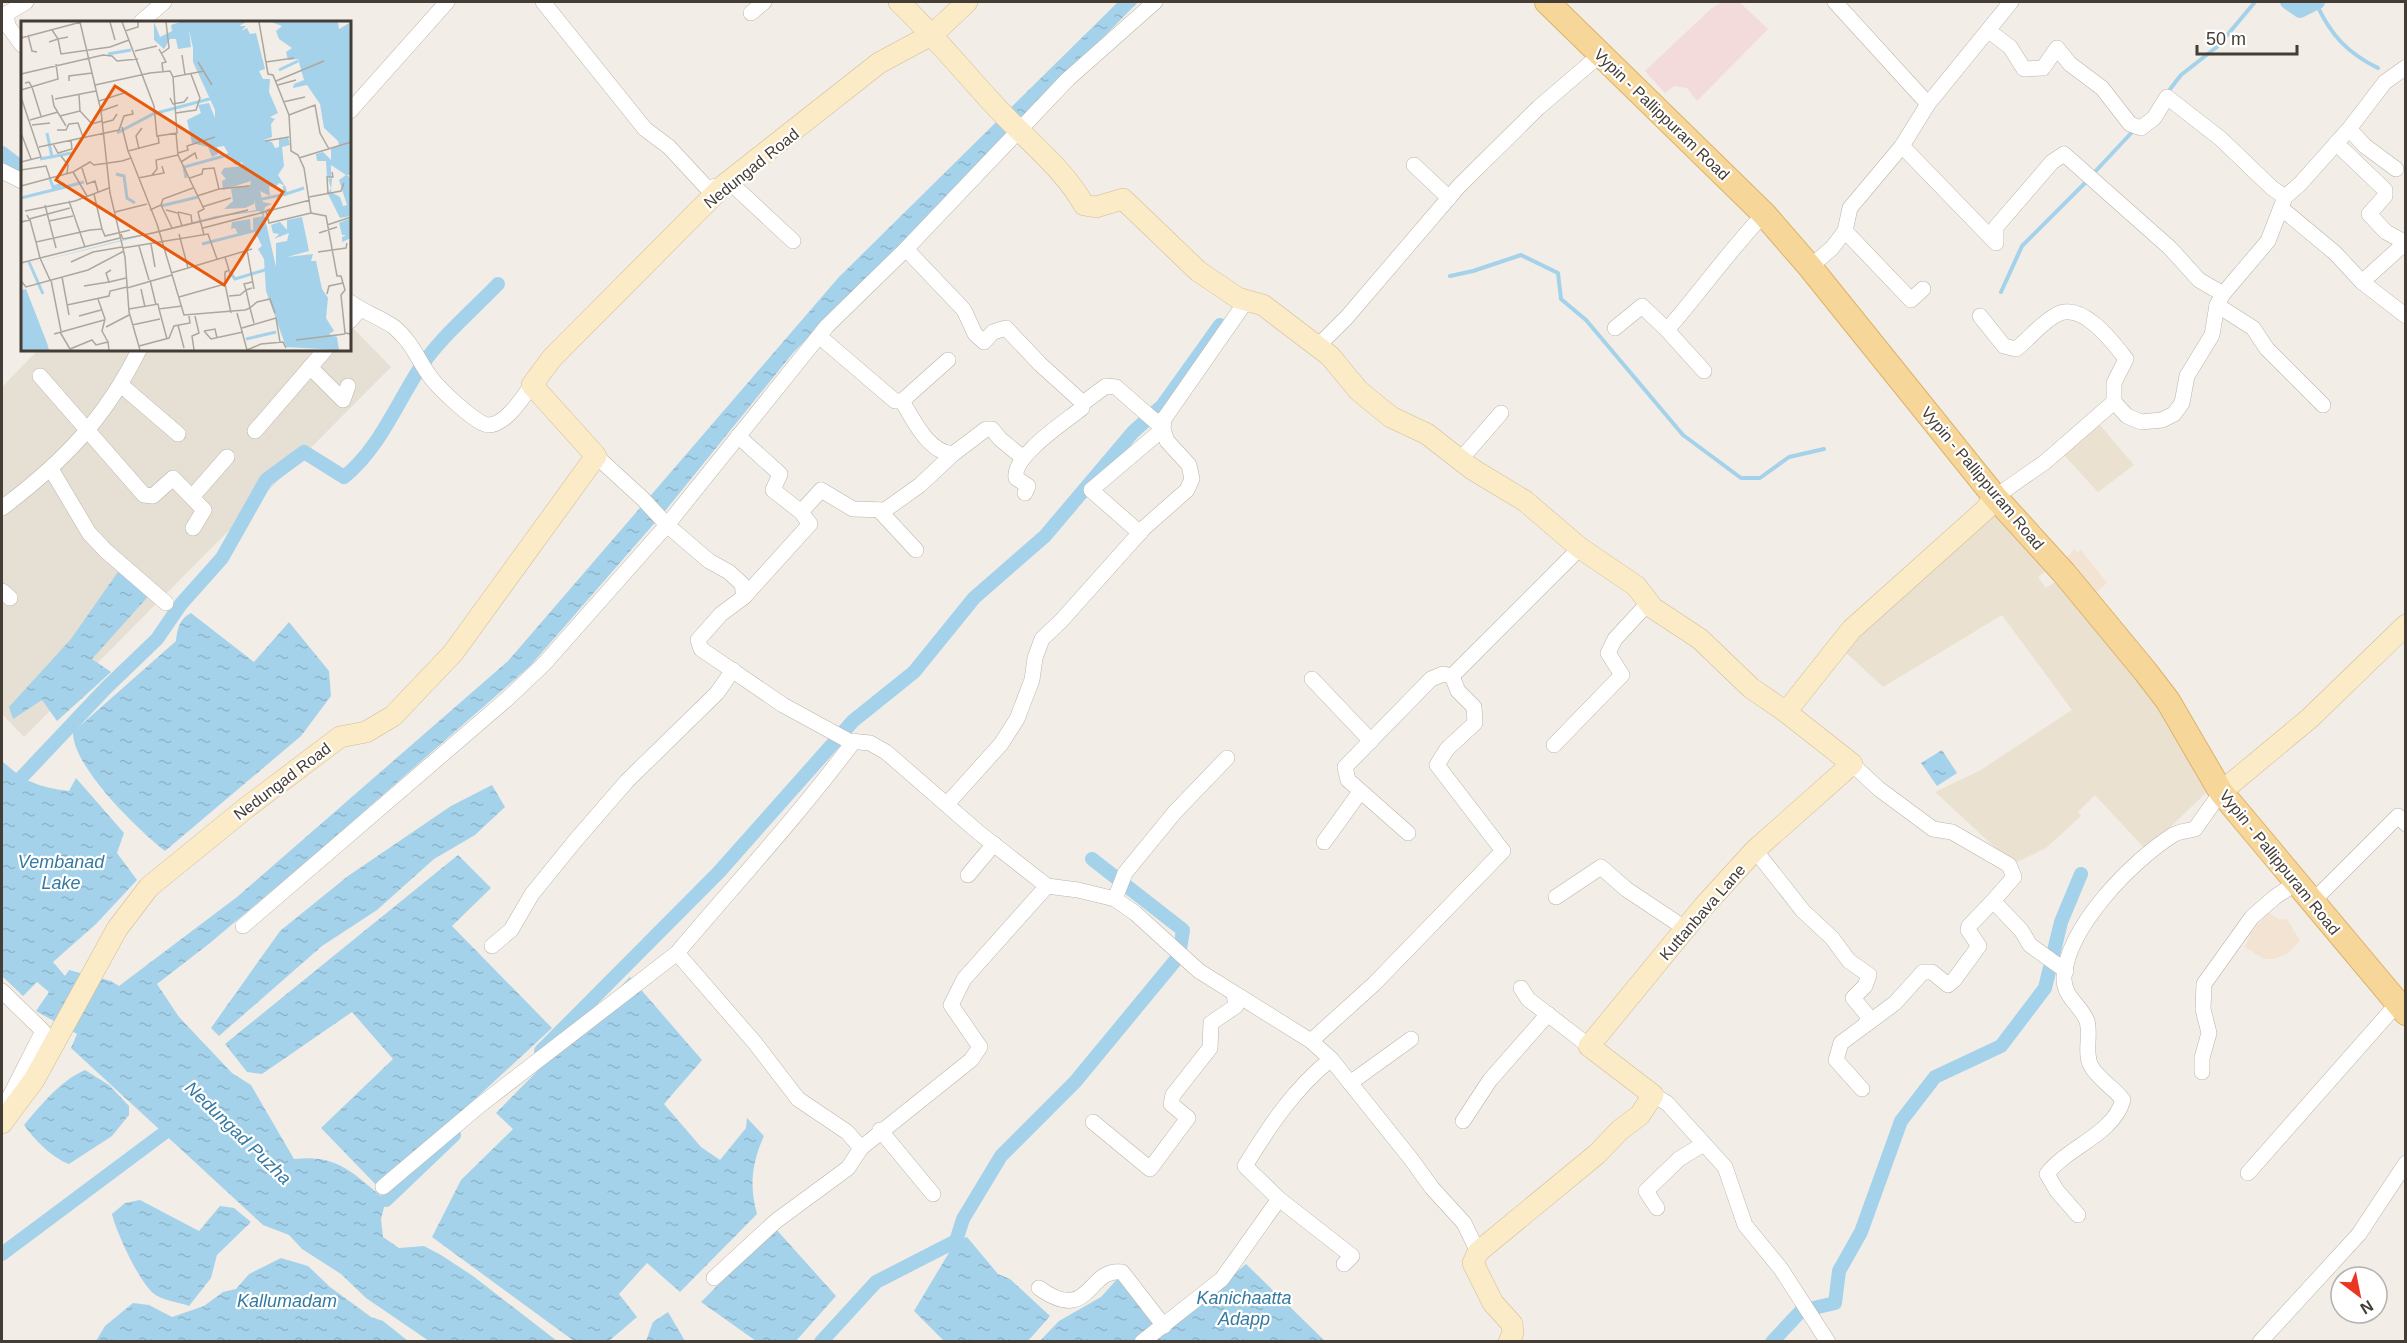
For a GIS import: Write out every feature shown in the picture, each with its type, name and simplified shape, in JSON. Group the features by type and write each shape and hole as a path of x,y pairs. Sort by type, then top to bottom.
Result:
{"main road":[{"name":"Vypin - Pallippuram Road","path":"1547,2 1764,214 1810,267 1995,497 2064,573 2168,700 2221,792 2401,1008"}],"street":[{"path":"21,44 8,26 4,11 26,2"},
{"path":"142,21 164,2"},
{"path":"351,110 447,2"},
{"path":"543,2 645,129 669,147 707,188 724,185 735,187 793,241"},
{"path":"751,13 764,2"},
{"path":"899,2 933,34 998,109 1074,186 1084,205 1096,207 1123,199 1198,271 1238,298 1263,305 1318,346 1343,368 1359,391 1391,417 1427,434 1472,470 1525,501 1580,548 1636,586 1649,602 1700,639 1751,688 1786,711 1852,764 1879,789 1934,829 1952,831 2009,865 2014,877 1969,926 1968,930 1979,946 1954,981 1948,984 1932,972 1923,972 1901,997 1841,1043 1836,1060 1862,1089"},
{"name":"Nedungad Road","path":"353,310 393,327 418,352 429,376 474,420 485,426 495,424 510,412 552,358 724,185 879,63 933,34 967,2"},
{"path":"243,926 544,664 667,525 819,336 906,249 1068,79 1155,2"},
{"path":"1835,2 1928,104"},
{"path":"1810,267 1832,248 1845,231 1850,208 1902,146 1928,104 2011,2"},
{"path":"1989,30 2010,47 2024,69 2043,68 2056,48 2070,64 2083,71 2102,88 2135,126 2154,118 2167,97 2204,124 2272,188 2362,282 2406,316"},
{"path":"1318,346 1347,317 1449,198 1538,108 1601,54"},
{"path":"1980,316 2004,346 2016,349 2056,314 2070,311 2082,315 2115,345 2126,359 2114,383 2114,402 2127,416 2141,422 2162,420 2174,414 2182,403 2187,376 2212,335 2220,299 2268,241 2283,202 2349,129 2385,82 2406,67"},
{"path":"2349,129 2366,146 2396,169"},
{"path":"2336,143 2385,190 2385,196 2369,214 2386,232 2405,244 2362,282"},
{"path":"1902,146 1996,243 1996,227 2052,162 2064,154 2170,248 2199,280 2253,328 2267,349 2323,405"},
{"path":"1414,165 1449,198"},
{"path":"2,171 21,180"},
{"path":"1667,330 1692,302 1732,247 1764,214"},
{"path":"1845,231 1911,300 1923,289"},
{"path":"906,249 964,310 980,338 987,341 993,332 1006,328 1040,364 1083,403"},
{"path":"1140,533 1091,490 1156,421 1247,300"},
{"path":"1615,328 1642,306 1704,371"},
{"path":"819,336 895,401 902,401 948,360"},
{"path":"2,508 51,469 88,431 122,385 139,351"},
{"path":"255,431 324,351"},
{"path":"310,367 343,399 348,386"},
{"path":"40,376 144,495 153,496 173,478 204,510 193,528"},
{"path":"122,385 178,434"},
{"path":"532,386 596,456 643,499 667,525 709,561 729,572 742,584 744,597"},
{"path":"947,804 1001,744 1017,719 1032,680 1035,658 1042,639 1062,621 1140,533 1187,490 1192,479 1189,465 1171,447 1156,421 1116,387 1106,386 1083,403 1082,408 1022,457 1015,471 1016,478 1028,486 1025,493"},
{"path":"902,401 918,429 942,453 953,454"},
{"path":"1786,711 1851,630 1970,525 1995,497 2045,462 2114,402"},
{"path":"1461,459 1501,413"},
{"path":"801,512 820,490 854,509 885,510 920,485 953,454 986,429 992,429 1000,439 1022,457"},
{"path":"738,436 780,474 773,490 801,512 810,524 744,597 721,614 698,640 701,649 783,705 851,741 870,743 886,752 1047,886 1078,890 1115,899 1135,913 1199,970 1311,1041 1330,1059 1412,1159 1432,1188 1464,1223 1478,1252"},
{"name":"Nedungad Road","path":"2,1123 34,1080 61,1035 93,973 133,906 149,887 184,856 340,738 366,732 400,709 459,645 596,456"},
{"path":"192,497 227,457"},
{"path":"51,469 89,532 106,551 166,603"},
{"path":"879,510 916,550"},
{"path":"1452,676 1580,548"},
{"path":"1554,745 1622,675 1608,652 1615,639 1649,602"},
{"path":"2078,1215 2057,1191 2047,1174 2088,1142 2117,1112 2123,1100 2091,1066 2088,1053 2088,1024 2084,1013 2067,995 2062,967 2080,928 2124,875 2175,833 2195,829 2221,792 2310,718 2406,625"},
{"path":"492,946 511,930 532,894 627,781 717,693 733,670"},
{"path":"1408,833 1348,780 1345,767 1431,679 1443,675 1452,676"},
{"path":"1311,1041 1374,984 1503,851 1437,765 1447,749 1475,723 1474,707 1458,691 1452,676"},
{"path":"1312,679 1371,741"},
{"path":"383,1187 479,1106 677,953 765,848 814,795 851,741"},
{"path":"1115,899 1125,873 1175,812 1227,758"},
{"name":"Kuttanbava Lane","path":"1589,1046 1755,850 1852,764"},
{"path":"1324,842 1360,792"},
{"path":"2312,902 2398,816 2406,824"},
{"path":"968,875 994,844"},
{"path":"1755,850 1803,911 1832,938 1849,961 1869,975 1865,986 1853,998 1868,1016 1866,1024"},
{"path":"1556,897 1601,867 1626,889 1686,929"},
{"path":"2202,1072 2202,1058 2209,1033 2203,1009 2204,984 2252,917 2296,883"},
{"path":"714,1278 776,1221 848,1168 861,1148 880,1130 971,1060 980,1047 951,1005 964,980 1047,886"},
{"path":"1993,901 2021,930 2030,945 2062,967"},
{"path":"677,953 754,1043 798,1099 847,1131 861,1148"},
{"path":"1521,988 1528,999 1653,1095 1667,1103 1702,1145 1725,1167 1745,1225 1781,1269 1828,1341"},
{"path":"2,991 43,1031 2,1113"},
{"path":"1093,1122 1150,1169 1188,1118 1171,1104 1173,1095 1210,1048 1210,1023 1236,1006 1234,994"},
{"path":"2248,1173 2401,1008"},
{"path":"1463,1121 1490,1080 1548,1014"},
{"path":"1350,1083 1411,1039"},
{"path":"1330,1059 1309,1077 1276,1116 1245,1166 1279,1199 1352,1256 1344,1264"},
{"path":"1509,1341 1513,1333 1512,1324 1493,1303 1477,1273 1473,1263 1478,1252 1597,1154 1620,1130 1640,1115 1653,1095"},
{"path":"880,1130 933,1194"},
{"path":"1657,1208 1646,1191 1678,1159 1702,1145"},
{"path":"2260,1341 2359,1234 2406,1163"},
{"path":"1142,1341 1222,1279 1279,1199"},
{"path":"1039,1288 1056,1300 1071,1300 1083,1296 1104,1277 1115,1271 1122,1272 1164,1326"}],"shaded area":[{"path":"1723,2 1739,2 1768,29 1697,101 1687,88 1674,86 1665,93 1645,71 1712,8"},
{"path":"351,326 391,367 24,737 2,714 2,387 37,351 351,351"},
{"path":"2099,424 2134,465 2098,492 2062,453"},
{"path":"1993,506 2050,568 2038,577 2046,588 2058,580 2140,677 2209,790 2146,850 2095,795 2078,812 2081,816 2046,848 2013,864 1935,792 1979,771 2072,710 2002,615 1883,687 1841,648"},
{"path":"2074,549 2078,553 2080,549 2107,583 2094,594 2065,560"},
{"path":"2268,912 2280,920 2287,919 2300,941 2287,954 2274,959 2264,959 2245,947 2251,933"}],"water":[{"name":"Vembanad Lake","path":"1118,2 1138,2 793,353 665,511 531,665 321,849 210,943 157,984 179,1017 232,1073 251,1085 294,1159 323,1160 354,1174 386,1200 381,1219 383,1237 399,1248 424,1246 441,1255 473,1276 557,1341 429,1341 366,1298 341,1274 302,1249 289,1235 263,1225 71,1048 77,1034 36,1011 49,992 37,982 23,996 2,976 2,761 25,779 49,788 69,791 76,778 124,833 117,853 137,880 96,924 53,962 65,976 69,970 111,981 119,986 237,897 508,661 839,277"},
{"path":"122,566 153,591 92,659 111,672 57,721 42,700 13,719 9,707 71,639"},
{"path":"191,613 254,662 289,622 329,671 331,696 301,736 165,851 108,796 83,762 73,732 176,641 180,624"},
{"path":"1942,750 1957,773 1937,786 1921,763"},
{"path":"492,785 505,807 475,835 434,859 377,910 322,946 219,1036 211,1028 280,931 348,876 451,806"},
{"path":"458,855 491,888 452,926 552,1028 379,1188 321,1128 393,1059 352,1012 262,1074 247,1072 225,1044"},
{"path":"630,977 702,1060 664,1104 701,1147 720,1160 746,1128 747,1118 764,1136 753,1174 753,1194 757,1214 680,1292 647,1263 619,1294 637,1317 609,1341 574,1341 432,1237 461,1180 513,1129 496,1113"},
{"path":"85,1070 109,1085 129,1106 129,1115 112,1136 69,1164 44,1148 24,1125 59,1087"},
{"path":"140,1200 199,1231 220,1206 234,1208 251,1222 217,1255 211,1278 189,1306 153,1293 141,1278 123,1244 112,1214 125,1203"},
{"path":"775,1228 836,1296 795,1342 756,1341 701,1302"},
{"path":"967,1237 998,1274 1010,1279 1050,1316 1028,1341 944,1341 914,1311 956,1241"},
{"name":"Kallumadam","path":"281,1258 308,1266 330,1287 371,1317 383,1321 408,1341 96,1341 105,1326 133,1303 149,1305 172,1317 204,1306 223,1292 236,1289 249,1274"},
{"name":"Kanichaatta Adapp","path":"1246,1264 1325,1341 1154,1342"},
{"path":"1119,1277 1157,1322 1134,1341 1039,1342 1059,1321 1101,1297"},
{"path":"668,1312 685,1341 646,1341 653,1322"}],"waterway":[{"path":"2167,93 2181,75 2218,46 2255,2"},
{"path":"2287,2 2300,11 2318,2"},
{"path":"2316,3 2327,24 2341,42 2357,56 2378,68"},
{"path":"2092,175 2134,130"},
{"path":"2,153 21,167"},
{"path":"2001,292 2022,246 2087,181"},
{"path":"1450,276 1521,255 1558,273 1561,299 1586,320 1683,435 1741,478 1760,478 1789,457 1824,449"},
{"path":"21,778 106,688 157,639 181,604 222,558 266,480 304,452 344,477 378,439 430,354 498,284"},
{"path":"541,1051 719,872 853,721 914,672 974,598 1045,536 1133,432 1162,406 1220,325"},
{"path":"821,1342 876,1282 956,1241 963,1219 1001,1156 1075,1082 1179,956 1183,930 1092,859"},
{"path":"1772,1342 1801,1311 1835,1303 1839,1271 1861,1232 1901,1121 1935,1077 2001,1046 2045,988 2061,922 2081,874"},
{"path":"2,1254 164,1133"},
{"path":"386,1200 454,1135"}],"water label":[{"name":"Nedungad Puzha","path":"238,1133"}]}
